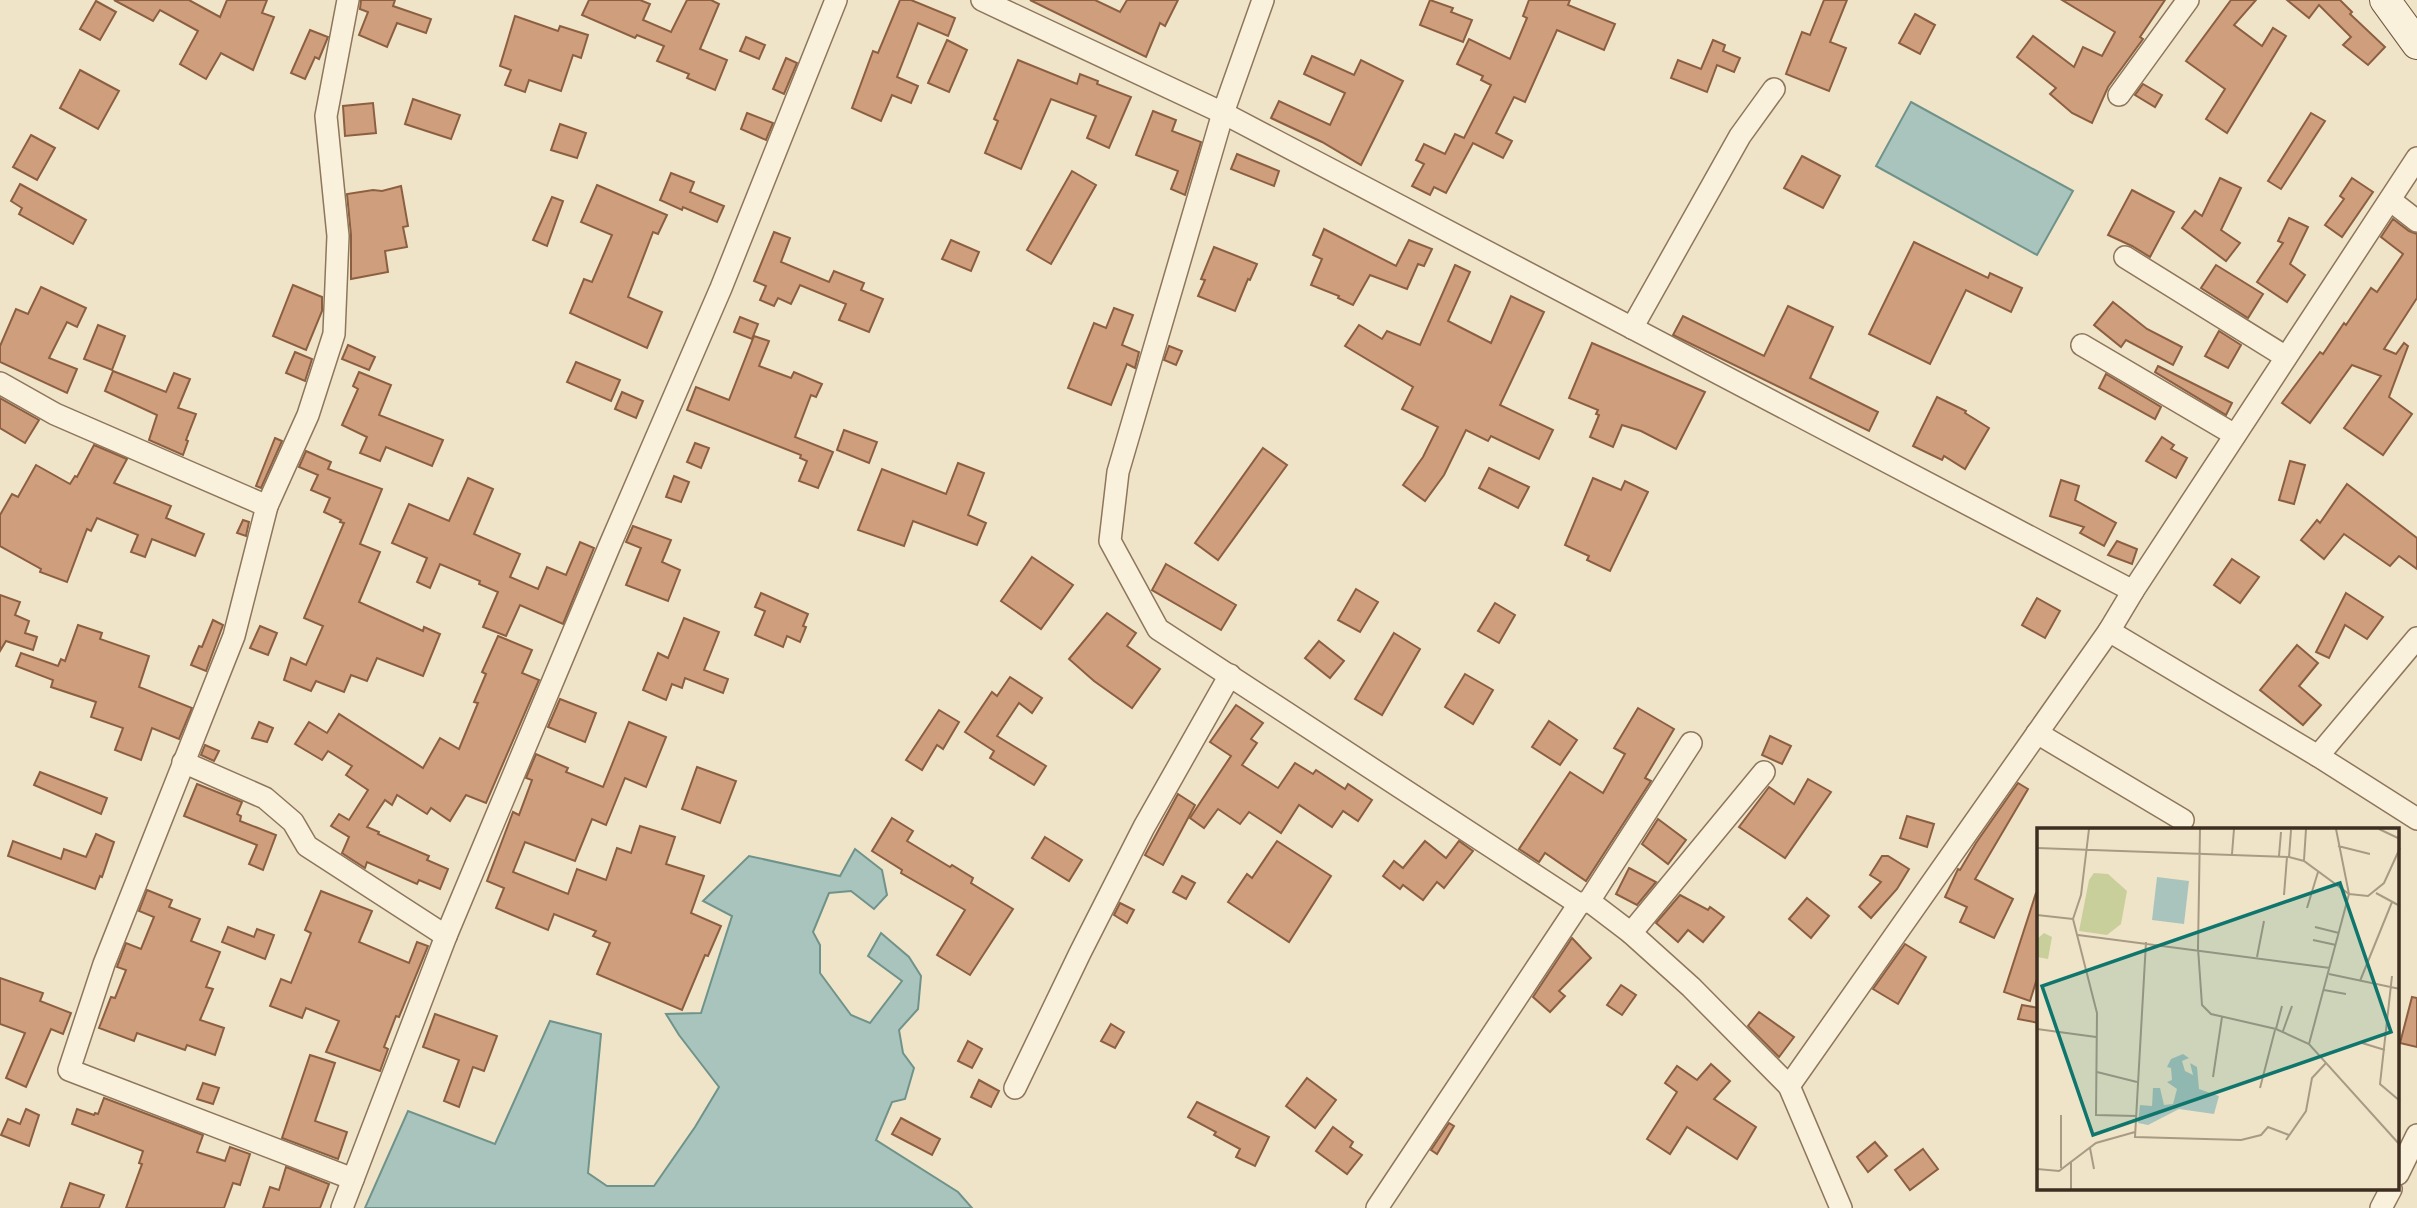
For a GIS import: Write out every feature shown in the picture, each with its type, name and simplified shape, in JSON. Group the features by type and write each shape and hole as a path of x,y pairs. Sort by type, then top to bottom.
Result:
{"main road":[{"path":"2385,0 2417,44"}],"street":[{"path":"348,0 326,116 338,236 334,334 308,415 267,506 234,636 104,964 69,1070 354,1179"},
{"path":"342,1208 446,936 608,547 721,288 836,0"},
{"path":"982,0 1223,113 2133,591"},
{"path":"1263,0 1223,113 1118,472 1110,541 1158,629 1631,933 1690,987 1789,1086 1840,1208"},
{"path":"2119,95 2188,0"},
{"path":"1632,328 1740,136 1774,89"},
{"path":"1789,1086 2109,631 2417,158"},
{"path":"2390,200 2417,220"},
{"path":"2125,257 2286,357"},
{"path":"2082,345 2235,435"},
{"path":"0,383 55,414 267,506"},
{"path":"2109,631 2318,755 2417,819"},
{"path":"2318,755 2417,638"},
{"path":"1015,1088 1144,827 1230,675"},
{"path":"2037,733 2183,820"},
{"path":"1377,1208 1690,743"},
{"path":"183,762 265,798 293,822 307,846 446,936"},
{"path":"1631,933 1764,772"},
{"path":"2400,1170 2417,1135"},
{"path":"2381,1208 2390,1190"}],"water":[{"path":"1911,102 2073,191 2037,255 1876,166"},
{"path":"855,849 882,870 887,895 874,909 851,891 829,893 813,932 820,945 820,973 851,1015 870,1023 902,981 868,956 881,933 909,957 921,976 918,1009 899,1030 903,1053 914,1068 905,1099 892,1102 876,1140 958,1192 972,1208 365,1208 408,1111 495,1144 550,1021 601,1034 588,1173 607,1186 654,1186 719,1087 666,1014 701,1013 732,916 703,901 749,856 840,876"}],"building":[{"path":"114,0 189,0 220,17 227,0 267,0 262,13 274,17 253,70 221,53 206,79 180,64 198,31 160,10 153,21"},
{"path":"361,0 395,0 393,6 431,19 426,33 397,23 387,47 359,35 368,12 360,9"},
{"path":"589,0 640,0 650,4 643,20 671,32 687,0 711,0 719,4 700,49 727,60 715,90 687,78 689,74 657,61 664,46 637,35 635,38 582,15"},
{"path":"900,0 911,0 955,18 948,36 918,23 897,77 918,86 911,103 892,95 881,121 852,108 873,51 878,53"},
{"path":"1030,0 1095,0 1120,12 1127,0 1178,0 1165,26 1160,23 1146,57"},
{"path":"1430,0 1453,8 1451,12 1472,20 1463,42 1420,25"},
{"path":"1529,0 1570,0 1568,5 1615,24 1604,50 1557,30 1525,102 1514,97 1496,133 1512,141 1503,158 1473,143 1446,193 1434,187 1430,195 1412,186 1424,164 1416,160 1424,144 1445,154 1455,134 1464,138 1491,85 1481,80 1483,76 1457,64 1469,39 1510,59 1527,18 1523,16"},
{"path":"1824,0 1847,0 1830,42 1846,48 1829,91 1786,74 1802,32 1810,35"},
{"path":"2062,0 2165,0 2140,37 2143,39 2108,87 2092,123 2072,113 2050,94 2056,88 2017,57 2033,36 2074,67 2083,47 2102,56 2115,32"},
{"path":"2231,0 2256,0 2234,25 2262,46 2273,28 2286,36 2227,133 2206,119 2225,89 2186,61"},
{"path":"2287,0 2340,0 2352,12 2350,14 2385,47 2368,65 2343,45 2351,37 2319,5 2309,18"},
{"path":"96,1 116,12 100,40 80,29"},
{"path":"1915,14 1935,25 1920,54 1899,43"},
{"path":"515,16 558,31 560,26 588,35 581,58 573,55 561,91 529,80 525,92 505,85 511,70 500,66"},
{"path":"310,30 328,37 319,59 315,57 305,79 291,73"},
{"path":"746,37 765,45 759,59 740,51"},
{"path":"947,40 967,50 949,92 928,83"},
{"path":"1713,40 1725,45 1723,51 1740,58 1734,72 1717,65 1707,92 1671,78 1678,60 1701,69"},
{"path":"1312,56 1354,75 1361,60 1403,81 1361,165 1322,142 1271,118 1279,101 1330,125 1345,93 1304,74"},
{"path":"786,58 797,63 784,94 773,89"},
{"path":"1018,60 1077,84 1080,74 1098,81 1097,84 1131,97 1109,148 1087,138 1096,116 1051,99 1021,169 985,153 998,121 994,119"},
{"path":"80,70 119,91 98,129 60,108"},
{"path":"2143,84 2162,95 2155,107 2135,95"},
{"path":"413,99 460,115 451,139 405,124"},
{"path":"373,103 376,133 345,136 343,106"},
{"path":"1153,111 1176,120 1172,131 1201,142 1185,195 1171,189 1178,171 1136,155"},
{"path":"747,113 773,123 766,140 741,129"},
{"path":"2311,113 2325,121 2281,189 2268,181"},
{"path":"560,124 586,133 577,158 551,150"},
{"path":"31,135 55,148 37,180 13,167"},
{"path":"1237,154 1279,171 1274,186 1231,169"},
{"path":"1802,156 1840,176 1823,208 1784,188"},
{"path":"1072,171 1096,185 1051,264 1027,250"},
{"path":"671,173 694,182 690,192 724,206 717,222 660,200"},
{"path":"2220,178 2241,188 2221,230 2240,243 2226,261 2182,228 2195,211 2202,216"},
{"path":"2352,178 2373,192 2342,237 2325,225 2344,199 2340,196"},
{"path":"20,184 86,220 73,244 19,214 22,208 11,201"},
{"path":"597,185 667,215 658,234 653,232 628,297 662,312 647,348 570,313 584,279 592,282 612,235 581,222"},
{"path":"401,186 408,226 403,227 407,247 385,251 388,272 351,279 347,194 382,191"},
{"path":"2132,190 2174,212 2150,257 2108,235"},
{"path":"552,197 563,201 547,246 533,240"},
{"path":"2289,218 2308,227 2290,264 2305,275 2287,302 2257,282 2283,243 2278,241"},
{"path":"2393,219 2417,234 2417,298 2384,349 2396,354 2404,343 2408,346 2389,397 2412,414 2383,455 2344,428 2381,376 2352,365 2310,423 2282,403 2320,352 2323,354 2344,323 2346,325 2371,288 2377,292 2403,254 2381,237"},
{"path":"1324,229 1396,266 1409,240 1432,249 1424,266 1418,264 1407,289 1370,275 1353,305 1338,298 1339,296 1311,285 1322,259 1313,255"},
{"path":"774,232 790,238 781,262 829,282 834,271 864,283 861,290 883,299 869,332 839,320 846,304 800,285 791,304 778,298 774,306 760,300 766,286 754,281"},
{"path":"951,240 979,252 971,271 942,259"},
{"path":"1914,242 1988,278 1990,273 2022,288 2011,312 1966,290 1930,364 1869,334"},
{"path":"1214,247 1257,264 1235,311 1198,296 1205,280 1201,279"},
{"path":"1455,265 1470,272 1448,321 1491,343 1511,296 1544,312 1500,405 1553,430 1539,459 1491,436 1488,441 1466,430 1444,475 1425,501 1403,485 1423,457 1438,427 1402,409 1413,387 1345,346 1359,325 1382,339 1387,331 1420,345"},
{"path":"2216,265 2263,294 2248,318 2201,288"},
{"path":"293,285 322,297 322,311 306,350 273,336"},
{"path":"41,287 86,308 77,327 67,322 49,358 77,369 67,393 0,362 0,346 16,309 28,314"},
{"path":"2113,302 2147,329 2182,347 2173,365 2126,340 2121,347 2094,325"},
{"path":"1788,306 1833,327 1810,378 1878,412 1869,431 1673,335 1683,316 1764,356"},
{"path":"1114,308 1133,315 1122,345 1139,352 1135,368 1127,364 1111,405 1068,388 1094,323 1106,328"},
{"path":"740,317 758,324 752,339 734,332"},
{"path":"98,325 125,336 112,370 84,359"},
{"path":"2219,331 2241,345 2228,368 2205,356"},
{"path":"754,336 769,341 759,366 791,378 794,372 822,384 816,397 811,395 795,437 833,452 818,488 799,481 807,461 800,458 801,455 687,410 696,387 729,400"},
{"path":"1592,343 1705,392 1676,449 1641,431 1622,425 1613,447 1590,437 1599,415 1596,414 1598,410 1569,398"},
{"path":"348,345 375,357 369,370 342,359"},
{"path":"1169,346 1182,351 1176,365 1164,360"},
{"path":"295,352 312,359 305,381 286,373"},
{"path":"576,362 620,380 611,401 567,382"},
{"path":"2158,366 2232,403 2226,415 2155,372"},
{"path":"113,371 166,392 174,373 190,379 178,408 196,414 183,455 149,440 157,415 105,391"},
{"path":"359,372 391,385 379,415 443,440 432,466 386,447 380,461 360,453 367,437 342,425 358,389 353,386"},
{"path":"2106,374 2161,407 2155,419 2099,388"},
{"path":"622,392 643,401 636,418 615,409"},
{"path":"1937,397 1966,411 1965,413 1989,428 1965,469 1944,456 1942,460 1913,446"},
{"path":"0,398 39,420 25,443 0,428"},
{"path":"844,430 877,442 869,463 837,450"},
{"path":"2162,437 2174,445 2171,449 2187,458 2176,478 2146,461"},
{"path":"275,438 282,441 261,488 256,486"},
{"path":"695,443 709,448 701,468 687,462"},
{"path":"94,445 127,459 114,483 171,506 166,518 204,534 195,556 152,539 145,557 131,552 138,535 97,518 91,531 87,529 67,582 40,572 41,569 0,546 0,515 12,494 18,497 36,465 70,484 75,476 77,477"},
{"path":"1263,448 1287,465 1218,560 1195,543"},
{"path":"306,451 331,462 328,469 382,489 360,544 380,552 359,602 423,631 424,627 440,634 423,676 377,658 367,681 351,675 344,692 316,681 311,691 284,680 291,658 306,665 323,626 304,618 344,523 324,512 330,498 311,490 318,475 299,467"},
{"path":"2290,461 2305,465 2294,504 2279,500"},
{"path":"958,463 984,473 968,515 986,523 977,545 913,521 904,546 858,530 882,469 946,494"},
{"path":"1489,468 1529,487 1518,508 1479,488"},
{"path":"674,476 689,482 681,502 666,497"},
{"path":"468,478 493,489 474,534 520,554 510,577 538,589 547,567 566,575 580,542 594,548 563,624 520,605 506,636 483,627 498,592 479,584 480,581 440,564 430,588 417,582 427,558 392,543 409,504 449,521"},
{"path":"1593,478 1621,490 1625,481 1648,492 1610,571 1587,560 1589,556 1565,545"},
{"path":"2061,480 2079,486 2075,500 2116,523 2104,546 2080,533 2084,527 2050,516"},
{"path":"2347,484 2417,538 2417,569 2399,556 2390,566 2344,534 2324,559 2301,540 2317,520 2320,523"},
{"path":"243,520 249,522 246,536 237,533"},
{"path":"633,526 671,540 662,562 680,570 668,601 626,585 641,548 626,542"},
{"path":"2117,541 2137,549 2132,564 2108,555"},
{"path":"1032,557 1073,585 1041,629 1001,601"},
{"path":"2232,559 2259,577 2240,603 2214,585"},
{"path":"1166,564 1236,605 1221,630 1152,590"},
{"path":"1356,589 1378,602 1360,632 1338,620"},
{"path":"761,593 808,614 800,642 787,636 783,647 755,635 765,611 755,607"},
{"path":"2346,593 2383,617 2367,639 2345,625 2329,658 2316,652"},
{"path":"0,595 20,602 15,615 29,621 25,633 37,637 33,650 6,641 0,651"},
{"path":"2037,598 2060,611 2045,638 2022,625"},
{"path":"1495,603 1515,615 1499,643 1478,631"},
{"path":"1107,613 1136,633 1127,646 1160,669 1132,708 1069,659"},
{"path":"684,618 719,632 704,670 728,679 723,693 685,678 682,688 672,684 666,700 643,690 658,653 668,658"},
{"path":"213,620 223,625 206,671 191,665"},
{"path":"78,625 102,633 100,639 149,656 139,687 192,708 179,739 152,728 141,760 115,750 123,728 91,717 96,702 51,687 53,680 16,666 21,653 58,666 61,659 65,661"},
{"path":"260,626 277,633 268,655 250,648"},
{"path":"1394,633 1420,649 1382,715 1355,699"},
{"path":"498,636 532,650 522,673 539,680 486,803 466,795 450,821 431,808 427,814 397,795 392,805 385,800 367,827 429,856 427,860 448,869 440,889 419,880 417,884 367,862 365,868 342,853 349,837 331,826 339,814 349,820 368,790 346,775 352,766 328,751 322,760 295,744 309,722 327,733 339,714 423,768 440,738 459,749 478,703 474,702 486,674 482,672"},
{"path":"1319,641 1344,661 1330,678 1305,658"},
{"path":"2297,645 2318,663 2299,686 2321,705 2303,725 2260,690"},
{"path":"1465,674 1493,690 1473,724 1445,707"},
{"path":"1010,677 1042,698 1032,713 1019,703 997,736 1046,766 1034,785 990,758 994,751 965,732 992,692 997,696"},
{"path":"560,699 596,713 585,742 548,727"},
{"path":"1236,705 1263,723 1251,739 1257,743 1242,765 1278,788 1295,763 1313,774 1316,770 1345,789 1348,784 1372,800 1358,821 1343,811 1332,827 1299,805 1281,833 1249,812 1240,824 1218,809 1204,828 1190,818 1231,756 1210,742"},
{"path":"1638,708 1674,729 1645,778 1651,781 1586,881 1545,853 1539,862 1519,849 1570,772 1603,793 1625,754 1614,748"},
{"path":"939,710 959,722 943,749 937,745 922,770 906,760"},
{"path":"1549,721 1577,740 1560,765 1532,747"},
{"path":"259,722 273,728 267,742 252,738"},
{"path":"629,722 666,737 646,787 625,778 606,825 592,819 575,861 525,842 513,872 568,894 577,869 606,880 617,848 631,853 640,826 675,837 666,864 704,876 691,913 721,926 708,956 705,955 682,1010 597,974 610,943 593,936 596,931 554,914 548,930 496,908 504,888 487,881 513,812 519,815 532,780 526,778 536,754 568,768 566,772 603,787"},
{"path":"1770,736 1791,746 1782,764 1762,755"},
{"path":"205,745 219,751 214,761 201,755"},
{"path":"697,767 736,781 720,823 682,809"},
{"path":"40,772 107,798 101,814 34,785"},
{"path":"1808,779 1831,792 1785,858 1739,827 1769,787 1794,804"},
{"path":"2018,783 2028,789 1975,879 2013,899 1994,938 1960,922 1967,907 1945,897 1958,869 1960,870"},
{"path":"197,784 242,802 237,814 241,816 240,821 276,835 263,870 249,864 257,845 184,816"},
{"path":"1178,794 1195,805 1163,865 1145,855"},
{"path":"1907,816 1934,824 1927,847 1900,838"},
{"path":"892,818 913,831 907,841 973,878 971,883 1013,909 970,975 937,955 965,910 901,873 902,870 872,851"},
{"path":"1658,819 1686,840 1668,864 1642,844"},
{"path":"96,834 114,842 95,889 8,856 13,841 61,859 64,849 86,857"},
{"path":"1045,837 1082,860 1069,881 1032,858"},
{"path":"1277,841 1331,876 1289,942 1228,902 1247,874 1252,878"},
{"path":"1425,841 1446,858 1459,841 1473,851 1444,888 1437,882 1423,900 1403,885 1400,889 1383,876 1394,861 1403,868"},
{"path":"1882,856 1888,856 1909,869 1897,889 1871,918 1859,907 1881,882 1870,875"},
{"path":"1629,868 1656,882 1637,905 1616,894"},
{"path":"1182,876 1195,883 1186,899 1173,892"},
{"path":"147,890 172,900 169,907 200,919 191,941 220,952 206,987 213,989 200,1020 224,1028 215,1055 187,1045 185,1050 137,1033 134,1041 99,1028 111,997 115,998 126,970 117,967 126,943 141,949 154,917 139,911"},
{"path":"321,891 372,911 359,942 409,963 417,942 428,946 384,1047 388,1049 380,1071 326,1052 339,1021 306,1008 302,1018 270,1006 281,979 291,983 311,933 305,930"},
{"path":"2037,893 2037,978 2030,1001 2004,992"},
{"path":"1680,895 1708,910 1710,907 1724,917 1703,942 1688,930 1678,942 1656,923"},
{"path":"1807,898 1829,916 1811,938 1789,919"},
{"path":"1120,903 1134,910 1127,923 1114,915"},
{"path":"228,927 254,937 257,929 274,935 265,959 222,942"},
{"path":"1572,938 1591,958 1559,991 1565,996 1550,1012 1533,997"},
{"path":"1905,944 1926,957 1898,1004 1873,989"},
{"path":"0,978 43,993 40,1001 71,1013 63,1034 51,1029 26,1087 6,1078 25,1033 0,1024"},
{"path":"1621,985 1636,995 1622,1015 1607,1005"},
{"path":"2412,997 2417,998 2417,1047 2400,1043"},
{"path":"2022,1005 2037,1008 2037,1023 2018,1019"},
{"path":"1759,1012 1794,1037 1779,1057 1748,1026"},
{"path":"435,1014 497,1036 484,1071 473,1067 459,1107 444,1101 459,1060 423,1047"},
{"path":"1111,1024 1124,1032 1115,1048 1101,1041"},
{"path":"968,1041 982,1049 972,1068 958,1061"},
{"path":"310,1055 335,1063 315,1121 347,1132 338,1159 282,1138"},
{"path":"1711,1064 1730,1081 1714,1099 1756,1127 1737,1159 1687,1127 1670,1154 1647,1139 1677,1092 1665,1083 1677,1066 1697,1080"},
{"path":"1307,1078 1336,1100 1315,1128 1286,1106"},
{"path":"979,1080 999,1091 991,1107 971,1097"},
{"path":"203,1083 219,1088 213,1104 197,1099"},
{"path":"104,1098 203,1135 197,1152 225,1161 230,1147 250,1154 240,1185 233,1183 224,1208 126,1208 142,1164 139,1163 143,1151 72,1124 77,1109 98,1114"},
{"path":"1197,1102 1269,1137 1255,1166 1236,1157 1240,1149 1188,1117"},
{"path":"26,1109 39,1115 29,1146 1,1135 8,1119 20,1124"},
{"path":"901,1118 940,1139 932,1155 892,1134"},
{"path":"1449,1123 1454,1126 1437,1154 1431,1150"},
{"path":"1333,1127 1353,1142 1350,1147 1362,1155 1347,1174 1316,1151"},
{"path":"1875,1142 1887,1156 1868,1172 1857,1157"},
{"path":"1923,1149 1938,1169 1910,1190 1895,1170"},
{"path":"286,1167 329,1184 320,1208 263,1208 270,1187 279,1190"},
{"path":"70,1183 104,1195 99,1208 61,1208"}]}
